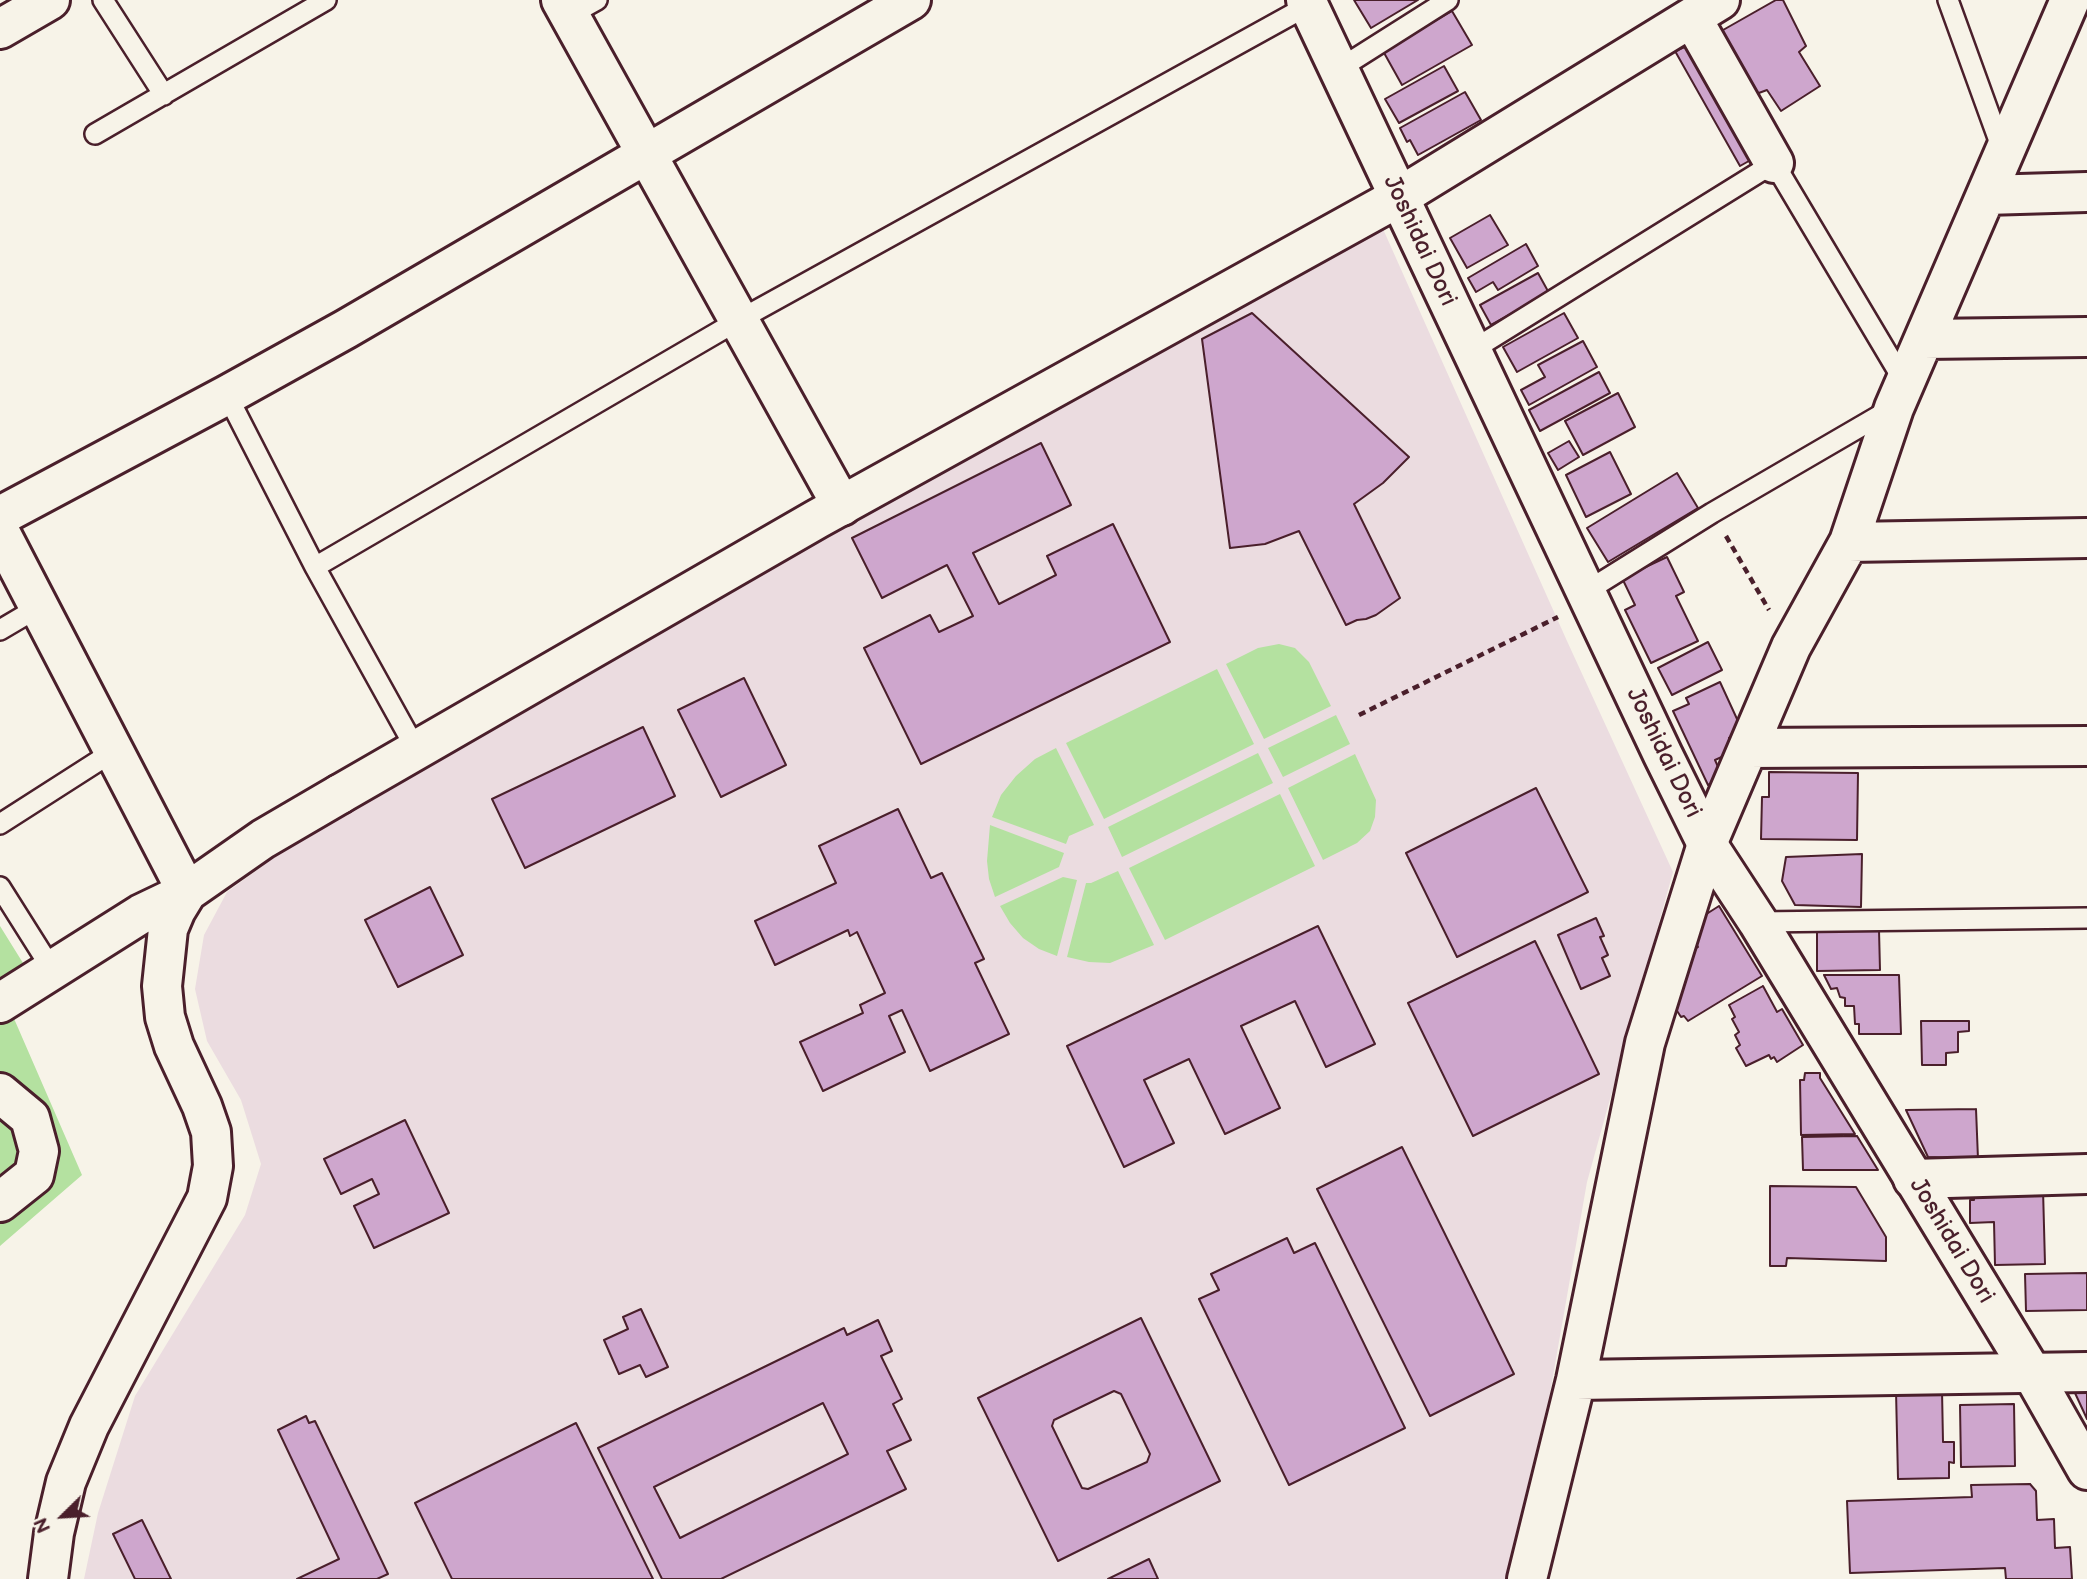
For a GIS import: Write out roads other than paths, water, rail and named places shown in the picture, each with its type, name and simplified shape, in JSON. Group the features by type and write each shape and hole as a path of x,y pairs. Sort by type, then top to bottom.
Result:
{"street":[{"path":"0,29 50,0"},
{"path":"0,516 227,395 911,0"},
{"path":"1527,1579 1576,1380 1645,1043 1707,844 1791,647 1849,542 1899,395 2070,0"},
{"name":"Joshidai Dori","path":"1307,3 1471,351 1576,602 1663,755 1707,844 1758,922 2032,1373 2087,1470"},
{"path":"576,5 646,154 842,506"},
{"path":"0,1003 141,915 187,892 263,839 340,794 842,506 1399,197 1706,9 1774,163"},
{"path":"1986,195 2087,192"},
{"path":"1924,339 2087,337"},
{"path":"0,532 187,892"},
{"path":"1849,542 2087,538"},
{"path":"1748,748 2087,746"},
{"path":"48,1579 54,1533 66,1482 89,1426 207,1198 213,1166 211,1132 171,1037 165,1017 162,986 168,929 187,892"},
{"path":"0,1093 30,1118 39,1152 34,1175 0,1202"},
{"path":"1913,1179 2087,1174"},
{"path":"1576,1380 2087,1372"}],"lane":[{"path":"103,0 164,95"},
{"path":"95,134 326,0"},
{"path":"1339,69 1448,0"},
{"path":"1948,0 2004,153"},
{"path":"315,567 739,320 1307,3"},
{"path":"1471,351 1774,163 1899,395 1576,602"},
{"path":"227,395 315,567 417,751"},
{"path":"0,630 39,607"},
{"path":"0,824 114,751"},
{"path":"0,887 53,971"},
{"path":"1758,922 2087,918"}]}
